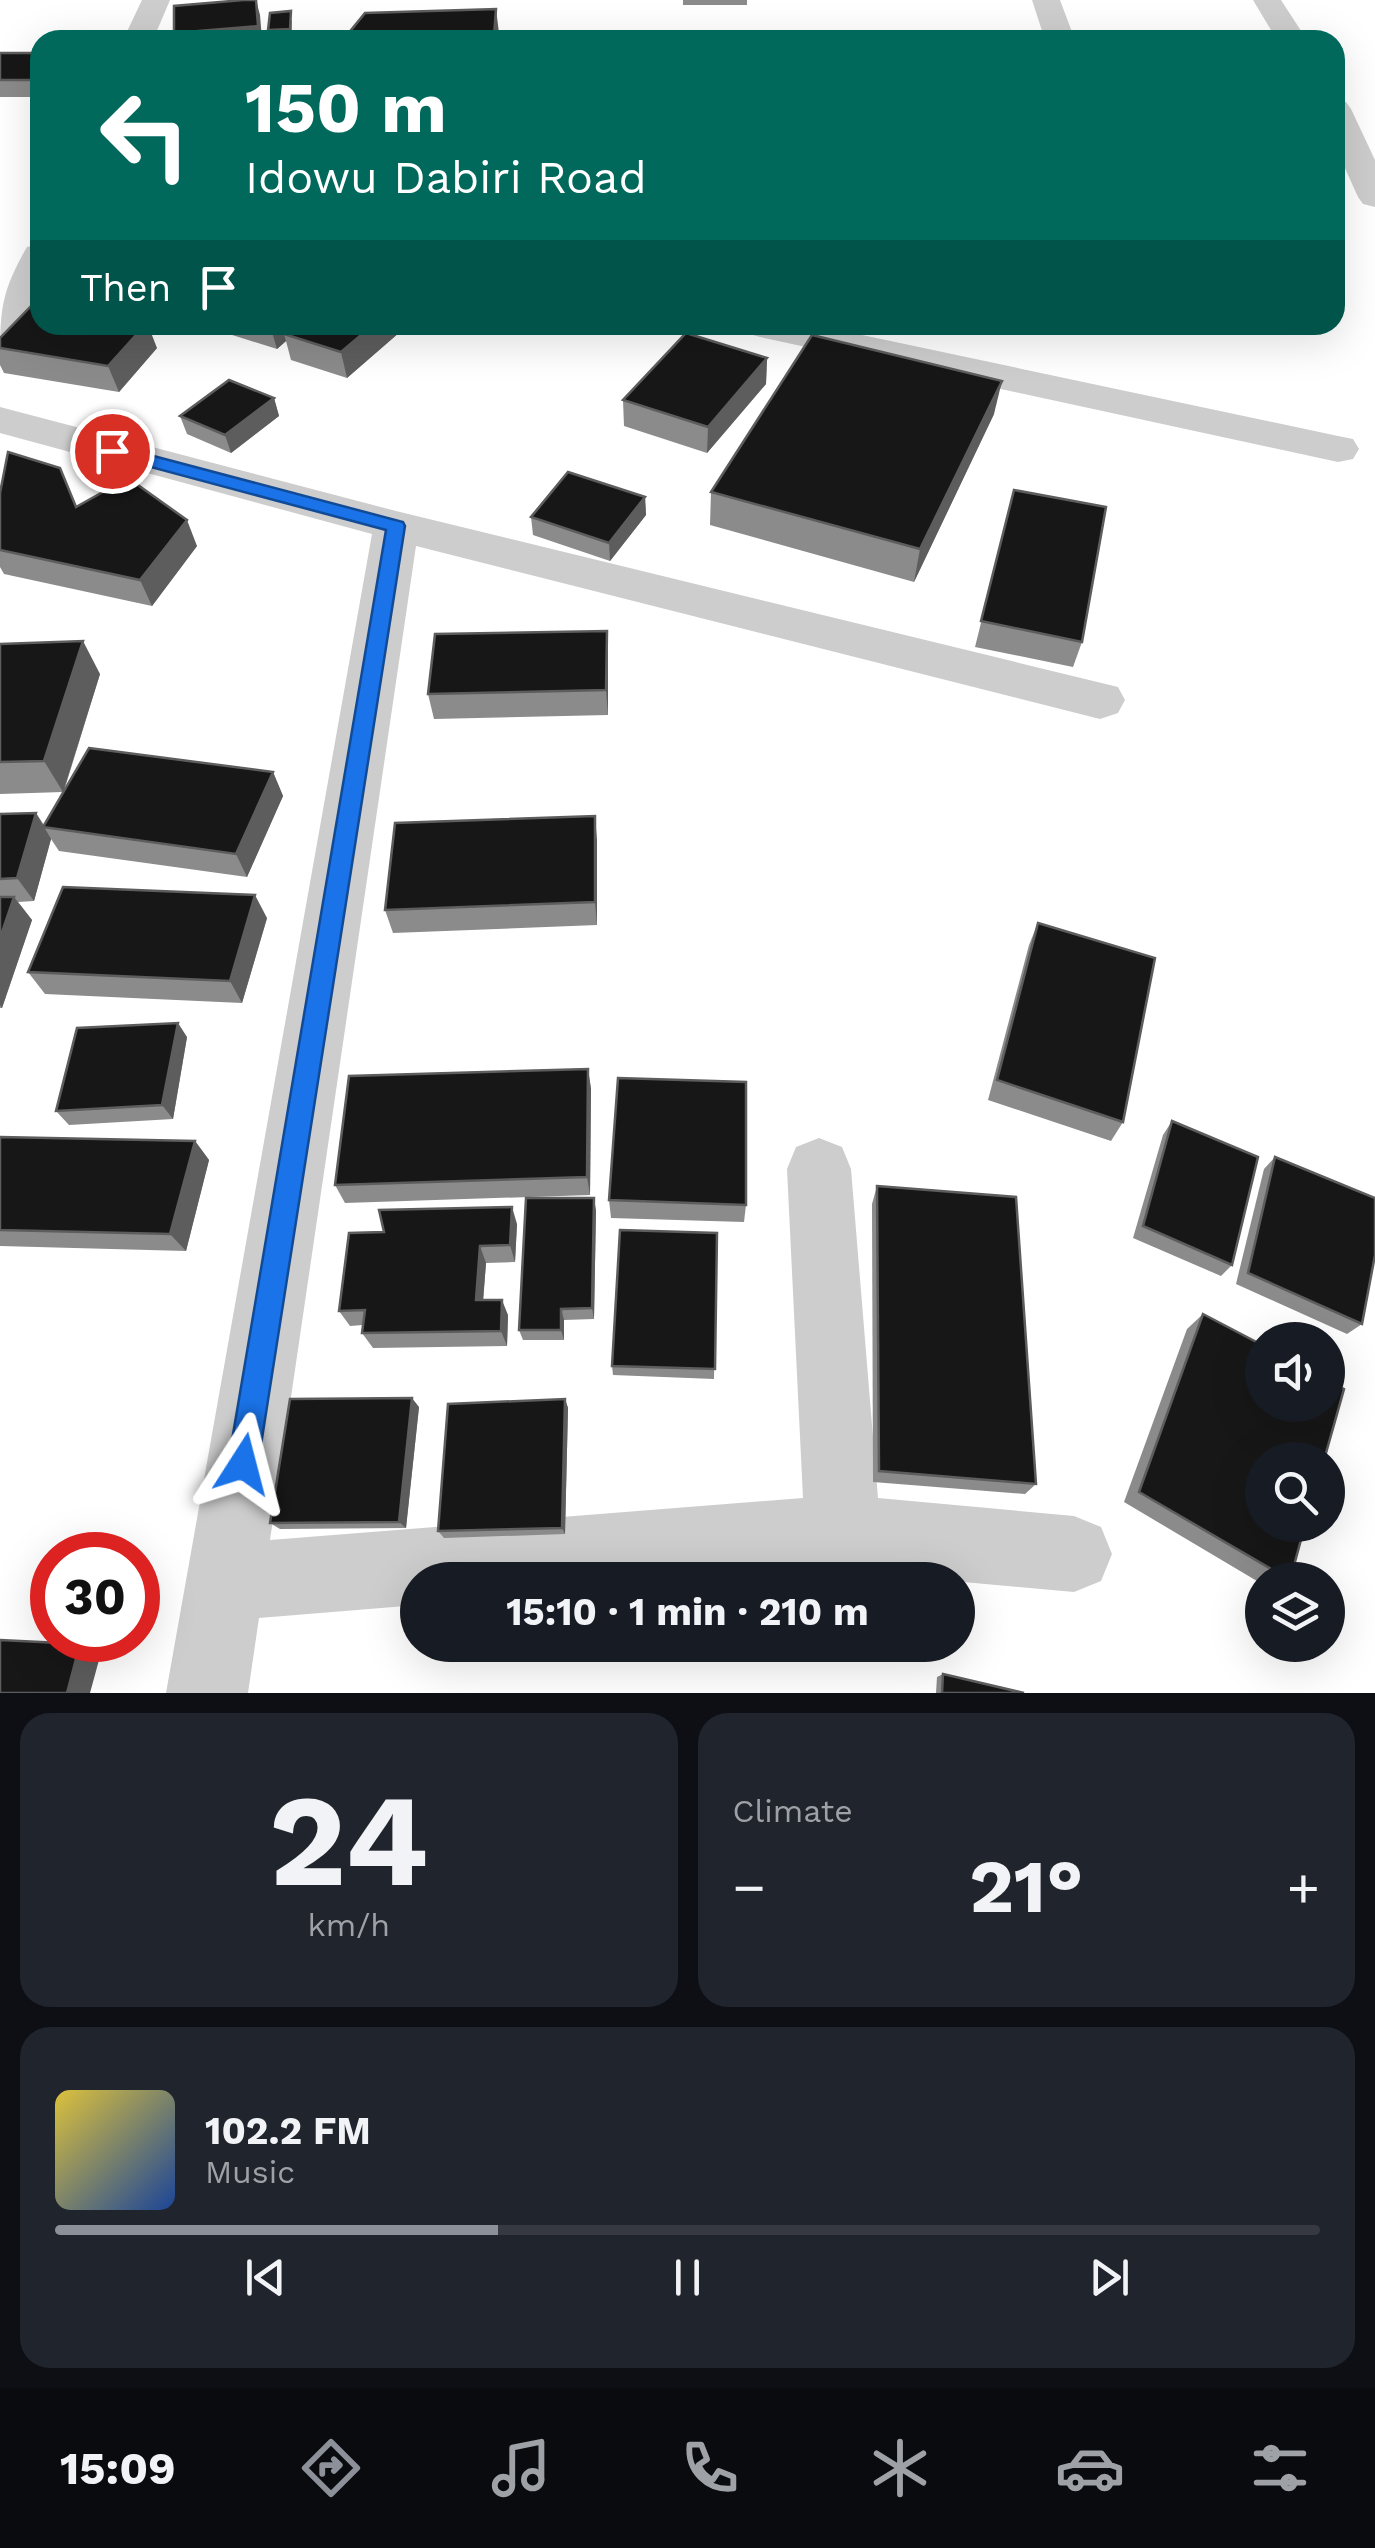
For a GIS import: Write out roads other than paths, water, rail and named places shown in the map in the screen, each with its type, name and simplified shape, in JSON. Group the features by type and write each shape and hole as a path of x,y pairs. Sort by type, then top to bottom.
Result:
{"street":[{"path":"142,30 156,0"},
{"path":"1046,0 1056,30"},
{"path":"1267,0 1286,30"},
{"path":"1345,132 1375,197"},
{"path":"0,353 22,270"},
{"path":"807,335 1338,449"},
{"path":"0,420 396,526 1100,700"},
{"path":"207,1693 396,526"},
{"path":"819,1170 843,1533"},
{"path":"224,1582 843,1533 1074,1554"}]}
